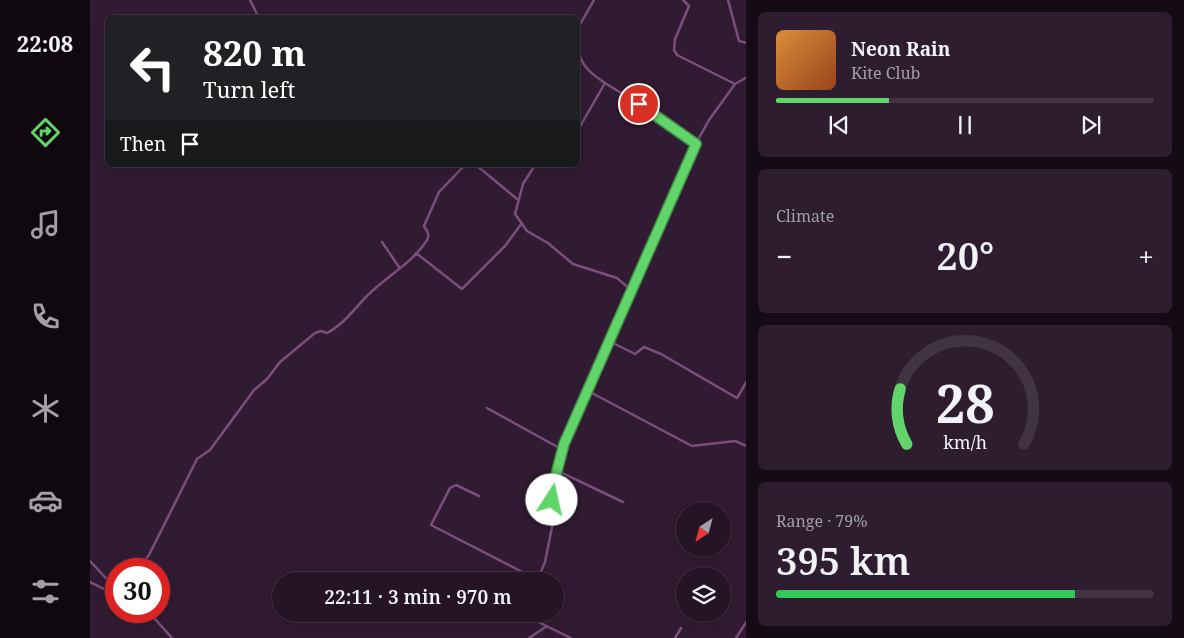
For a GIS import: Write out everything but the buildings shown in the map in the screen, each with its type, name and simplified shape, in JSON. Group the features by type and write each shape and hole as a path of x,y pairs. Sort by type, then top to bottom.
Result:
{"street":[{"path":"250,0 258,15"},
{"path":"580,24 594,0"},
{"path":"683,0 689,6 675,39 674,50 677,55 735,84"},
{"path":"728,0 739,41 746,43"},
{"path":"580,62 591,74 639,104 696,144"},
{"path":"541,572 552,527 552,490 563,450 696,144 709,120 735,84 746,78"},
{"path":"580,127 605,83"},
{"path":"147,558 197,459 210,450 254,390 268,379 289,353 301,347 315,333 321,331 327,333 336,328 366,296 416,253 428,239 429,234 424,226 439,192 463,167"},
{"path":"478,167 518,199"},
{"path":"534,167 523,184 514,214 527,231 548,243 573,264 617,278 632,291"},
{"path":"416,253 462,289 505,246 522,223"},
{"path":"382,242 399,267"},
{"path":"609,341 635,354 644,347 661,354 737,398 746,385 746,381"},
{"path":"588,391 692,446 735,440 746,446"},
{"path":"487,408 563,450"},
{"path":"558,471 622,502"},
{"path":"479,496 460,486 456,485 450,488 431,525 521,572"},
{"path":"90,561 105,578"},
{"path":"90,582 105,590"},
{"path":"736,638 746,621"},
{"path":"539,622 571,638"},
{"path":"159,623 172,638"},
{"path":"529,638 547,626"},
{"path":"676,638 681,628"}],"route":[{"path":"552,500 552,490 564,444 696,144 639,104"}]}
